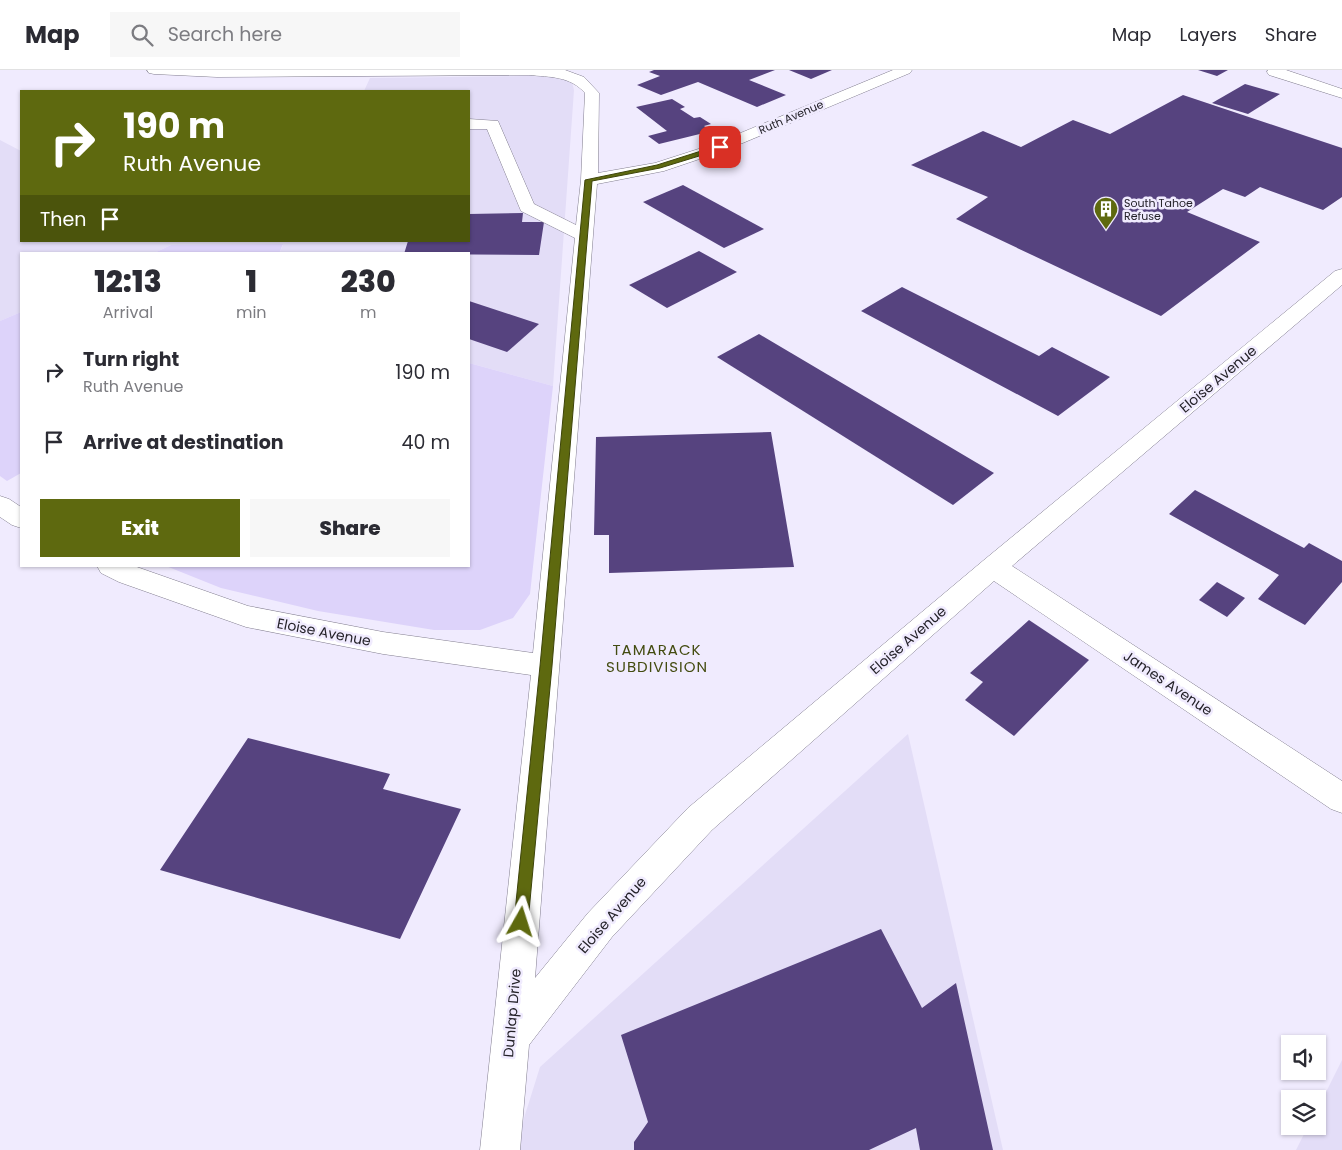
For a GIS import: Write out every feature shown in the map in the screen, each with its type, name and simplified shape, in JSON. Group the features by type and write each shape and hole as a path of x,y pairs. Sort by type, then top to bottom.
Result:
{"street":[{"path":"154,70 217,74 397,71"},
{"name":"Ruth Avenue","path":"589,180 658,167 720,147 905,70"},
{"path":"1279,70 1274,72 1342,94"},
{"name":"Dunlap Drive","path":"397,71 529,71 575,76 586,83 592,93 589,180 546,666 500,1150"},
{"path":"207,85 217,74"},
{"path":"470,124 493,124 526,207 584,236"},
{"name":"Eloise Avenue","path":"509,1040 600,925 700,819 993,567 1342,275"},
{"path":"0,505 20,519"},
{"name":"Eloise Avenue","path":"112,567 128,575 246,616 383,643 546,666"},
{"name":"James Avenue","path":"993,567 1342,798"}],"shaded area":[{"path":"530,76 559,77 572,82 574,90 553,386 470,363 470,252 280,252 283,245 171,245 156,252 20,252 20,312 0,321 0,140 20,150 20,242 470,242 470,90 364,90 370,78"},
{"path":"283,244 280,252 156,252 171,245"},
{"path":"20,312 20,474 7,481 0,476 0,321"},
{"path":"470,363 553,386 530,594 513,618 480,630 434,630 318,611 221,588 168,567 470,567"},
{"path":"908,734 1003,1150 514,1150 540,1067"},
{"path":"1342,1060 1342,1150 1296,1150 1304,1135 1326,1135 1326,1092"}],"building":[{"path":"654,70 775,70 749,80 786,95 757,107 698,82 661,95 637,85 660,76 649,72"},
{"path":"789,70 832,70 811,79"},
{"path":"1198,70 1228,70 1217,76"},
{"path":"1245,84 1280,94 1248,114 1212,103"},
{"path":"1183,95 1342,148 1342,197 1323,210 1260,187 1245,197 1223,189 1187,212 1260,242 1161,316 956,219 988,197 911,165 983,131 1021,147 1073,120 1110,134"},
{"path":"672,99 685,107 680,109 694,118 700,117 711,124 704,126 712,131 659,144 648,136 667,131 636,107"},
{"path":"683,185 764,229 724,248 643,202"},
{"path":"523,213 522,222 544,222 539,255 405,252 408,242 470,242 470,214"},
{"path":"699,251 737,272 667,308 629,285"},
{"path":"902,287 1039,356 1052,347 1110,377 1058,416 861,311"},
{"path":"470,301 539,324 507,352 470,339"},
{"path":"759,334 994,473 953,505 717,357"},
{"path":"771,432 794,567 609,573 609,535 594,535 596,437"},
{"path":"1195,490 1304,548 1309,543 1342,561 1342,582 1305,625 1258,599 1279,575 1169,514"},
{"path":"1217,582 1245,598 1227,617 1199,600"},
{"path":"1029,620 1089,660 1014,736 965,700 983,682 970,673"},
{"path":"248,738 390,774 383,789 461,809 400,939 160,870"},
{"path":"881,929 922,1008 956,983 993,1150 920,1150 916,1128 869,1150 634,1150 634,1142 648,1122 621,1035"}],"place":[{"name":"South Tahoe Refuse","path":"1106,230"}],"district":[{"name":"TAMARACK SUBDIVISION","path":"657,658"}],"route":[{"path":"521,922 546,666 589,180 658,167 720,147"}]}
